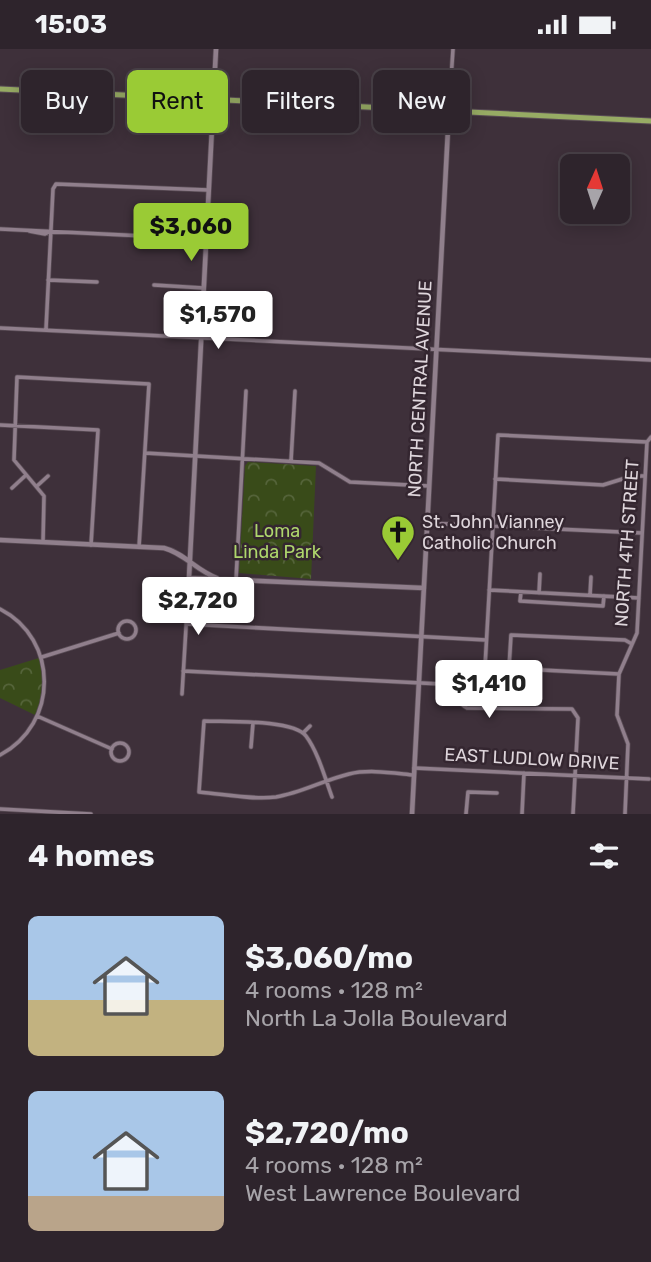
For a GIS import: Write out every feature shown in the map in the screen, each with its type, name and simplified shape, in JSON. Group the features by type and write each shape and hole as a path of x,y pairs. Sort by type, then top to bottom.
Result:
{"main road":[{"path":"0,89 127,96"},
{"path":"228,101 373,107"},
{"path":"470,111 651,121"}],"street":[{"path":"215,70 216,49"},
{"name":"NORTH CENTRAL AVENUE","path":"452,70 453,49"},
{"path":"182,694 211,133"},
{"name":"NORTH CENTRAL AVENUE","path":"412,814 448,133"},
{"path":"46,330 53,188 56,184 208,190"},
{"path":"0,229 206,239"},
{"path":"48,280 97,282"},
{"path":"154,285 203,288"},
{"path":"0,328 651,360"},
{"path":"43,542 45,499 14,460 17,377 149,384 139,547"},
{"path":"236,580 246,391"},
{"path":"291,461 295,391"},
{"path":"0,425 98,430 91,545"},
{"path":"619,674 485,667 498,435 647,442"},
{"name":"NORTH 4TH STREET","path":"625,814 628,744 617,715 619,674 637,633 647,442 651,437"},
{"path":"145,453 323,464 350,482 429,486"},
{"path":"12,488 26,475"},
{"path":"37,486 48,476"},
{"path":"495,479 603,485 632,476 645,476"},
{"path":"427,523 643,533"},
{"path":"0,540 167,549 200,571 225,580"},
{"path":"539,593 540,574"},
{"path":"590,595 591,577"},
{"path":"189,579 424,588"},
{"path":"489,590 639,598"},
{"path":"521,592 520,601 603,606 604,596"},
{"path":"0,609 24,627 42,657 45,687 37,716 22,740 0,755"},
{"path":"42,657 119,633 124,622 135,626 135,634 131,638 123,637 119,633"},
{"path":"186,624 486,640"},
{"path":"509,668 511,635 625,641 632,644"},
{"path":"183,671 419,683 446,686 460,705 467,708 572,709 577,712 573,814"},
{"path":"37,716 112,749"},
{"path":"332,797 326,781 303,733 288,726 204,721 200,792 274,797 326,781 356,772 414,775"},
{"path":"251,747 253,723"},
{"path":"303,733 310,726"},
{"path":"123,744 129,755 123,761 118,761 113,757 112,749 123,744"},
{"name":"EAST LUDLOW DRIVE","path":"414,768 649,779"},
{"path":"522,814 524,773"},
{"path":"466,814 467,792 497,793"},
{"path":"0,809 92,814"}],"green space":[{"name":"Loma Linda Park","path":"248,462 316,466 311,579 239,573 245,466"},
{"path":"42,657 45,687 37,716 0,698 0,670"}],"place":[{"name":"St. John Vianney Catholic Church","path":"398,562"}]}
